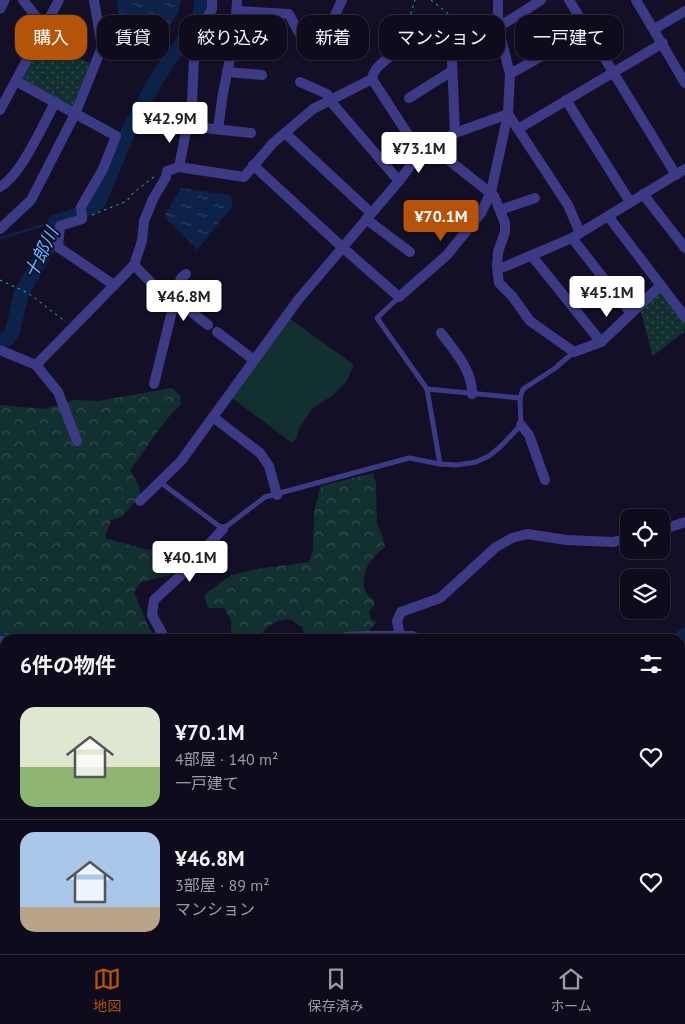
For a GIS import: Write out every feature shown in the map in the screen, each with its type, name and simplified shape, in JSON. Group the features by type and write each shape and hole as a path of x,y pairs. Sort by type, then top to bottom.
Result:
{"street":[{"path":"0,8 4,0"},
{"path":"22,0 34,15"},
{"path":"51,15 59,0"},
{"path":"0,229 31,200 75,114 102,47 94,0"},
{"path":"179,167 192,102 195,38 212,10 212,0"},
{"path":"218,129 235,34 238,5 289,14 299,33 327,34 342,0"},
{"path":"498,0 498,15"},
{"path":"505,22 541,0"},
{"path":"569,0 578,15"},
{"path":"636,0 684,80"},
{"path":"654,29 685,11"},
{"path":"518,129 663,43"},
{"path":"253,165 342,247 399,296 447,255 481,213 491,192 508,114 510,74 505,54"},
{"path":"0,110 27,60"},
{"path":"386,60 380,64 372,75 372,79 420,153"},
{"path":"451,60 455,133"},
{"path":"510,74 535,60"},
{"path":"606,60 685,182"},
{"path":"409,98 452,71"},
{"path":"227,72 262,75"},
{"path":"36,365 134,265 142,241 144,221 153,199 166,177 167,171 179,167 244,177 272,143 313,108 372,79"},
{"path":"16,81 116,136 103,169 82,207 82,219 60,226 58,247 114,285"},
{"path":"300,82 327,94 332,103 399,181"},
{"path":"566,100 630,202"},
{"path":"0,187 6,184 17,172 55,102"},
{"path":"140,501 180,461 298,300 399,181 420,153 455,133 508,114"},
{"path":"508,114 568,205 576,236 630,312"},
{"path":"186,126 251,133"},
{"path":"285,133 369,216 410,252"},
{"path":"431,146 491,192 504,223 504,232 498,252 499,283 512,296 530,321 574,352 600,342 660,286"},
{"path":"497,267 504,267 576,236 680,172"},
{"path":"643,194 685,248"},
{"path":"500,210 535,198"},
{"path":"608,216 685,317"},
{"path":"532,256 600,342"},
{"path":"134,265 174,302 254,360"},
{"path":"154,384 174,302 181,278 186,274"},
{"path":"441,333 463,364 472,387 472,394"},
{"path":"0,350 36,365 58,392 77,441"},
{"path":"213,417 260,453 269,466 277,495"},
{"path":"521,425 529,435 544,480"},
{"path":"670,527 685,522"},
{"path":"162,634 152,615 154,600 223,529"},
{"path":"400,634 397,621 401,612 440,598 496,547 512,538 527,534 567,540 613,542 620,540"}],"lane":[{"path":"399,296 377,318 427,389 440,464"},
{"path":"160,482 223,529 265,497 409,458 440,464 476,462 489,456 500,447 521,425 520,398 523,389 554,369 574,352"},
{"path":"427,389 520,398"}],"path":[{"path":"410,15 416,0"},
{"path":"430,0 449,15"},
{"path":"82,219 127,201 133,192 157,174 167,171"},
{"path":"0,280 28,293 73,327"}],"green space":[{"path":"32,60 84,60 90,63 73,106 22,80"},
{"path":"660,293 685,323 685,331 653,356 640,309"},
{"path":"289,318 354,365 346,382 333,395 312,409 299,428 297,437 292,443 232,398"},
{"path":"172,388 180,395 181,404 161,427 130,470 139,486 140,495 122,517 111,520 105,538 148,550 172,543 188,551 189,558 170,575 141,582 134,592 153,634 0,634 0,405 44,409 74,400 98,401"},
{"path":"373,473 376,483 377,525 385,547 366,568 364,586 366,592 374,600 375,605 369,611 371,619 377,622 369,631 361,634 304,634 302,627 292,621 281,620 272,624 262,634 231,634 231,619 224,608 208,608 204,595 231,575 257,569 309,562 313,550 314,511 321,486"}],"water":[{"path":"117,0 181,0 178,14 169,26 169,15 119,15"},
{"path":"181,188 229,195 232,200 232,207 197,250 164,216"}],"waterway":[{"name":"十郎川","path":"0,341 9,338 13,330 21,294 50,244 55,222 75,216 98,203 129,130 156,80 173,54 193,31 199,20 202,0"},
{"path":"0,238 55,222"}]}
